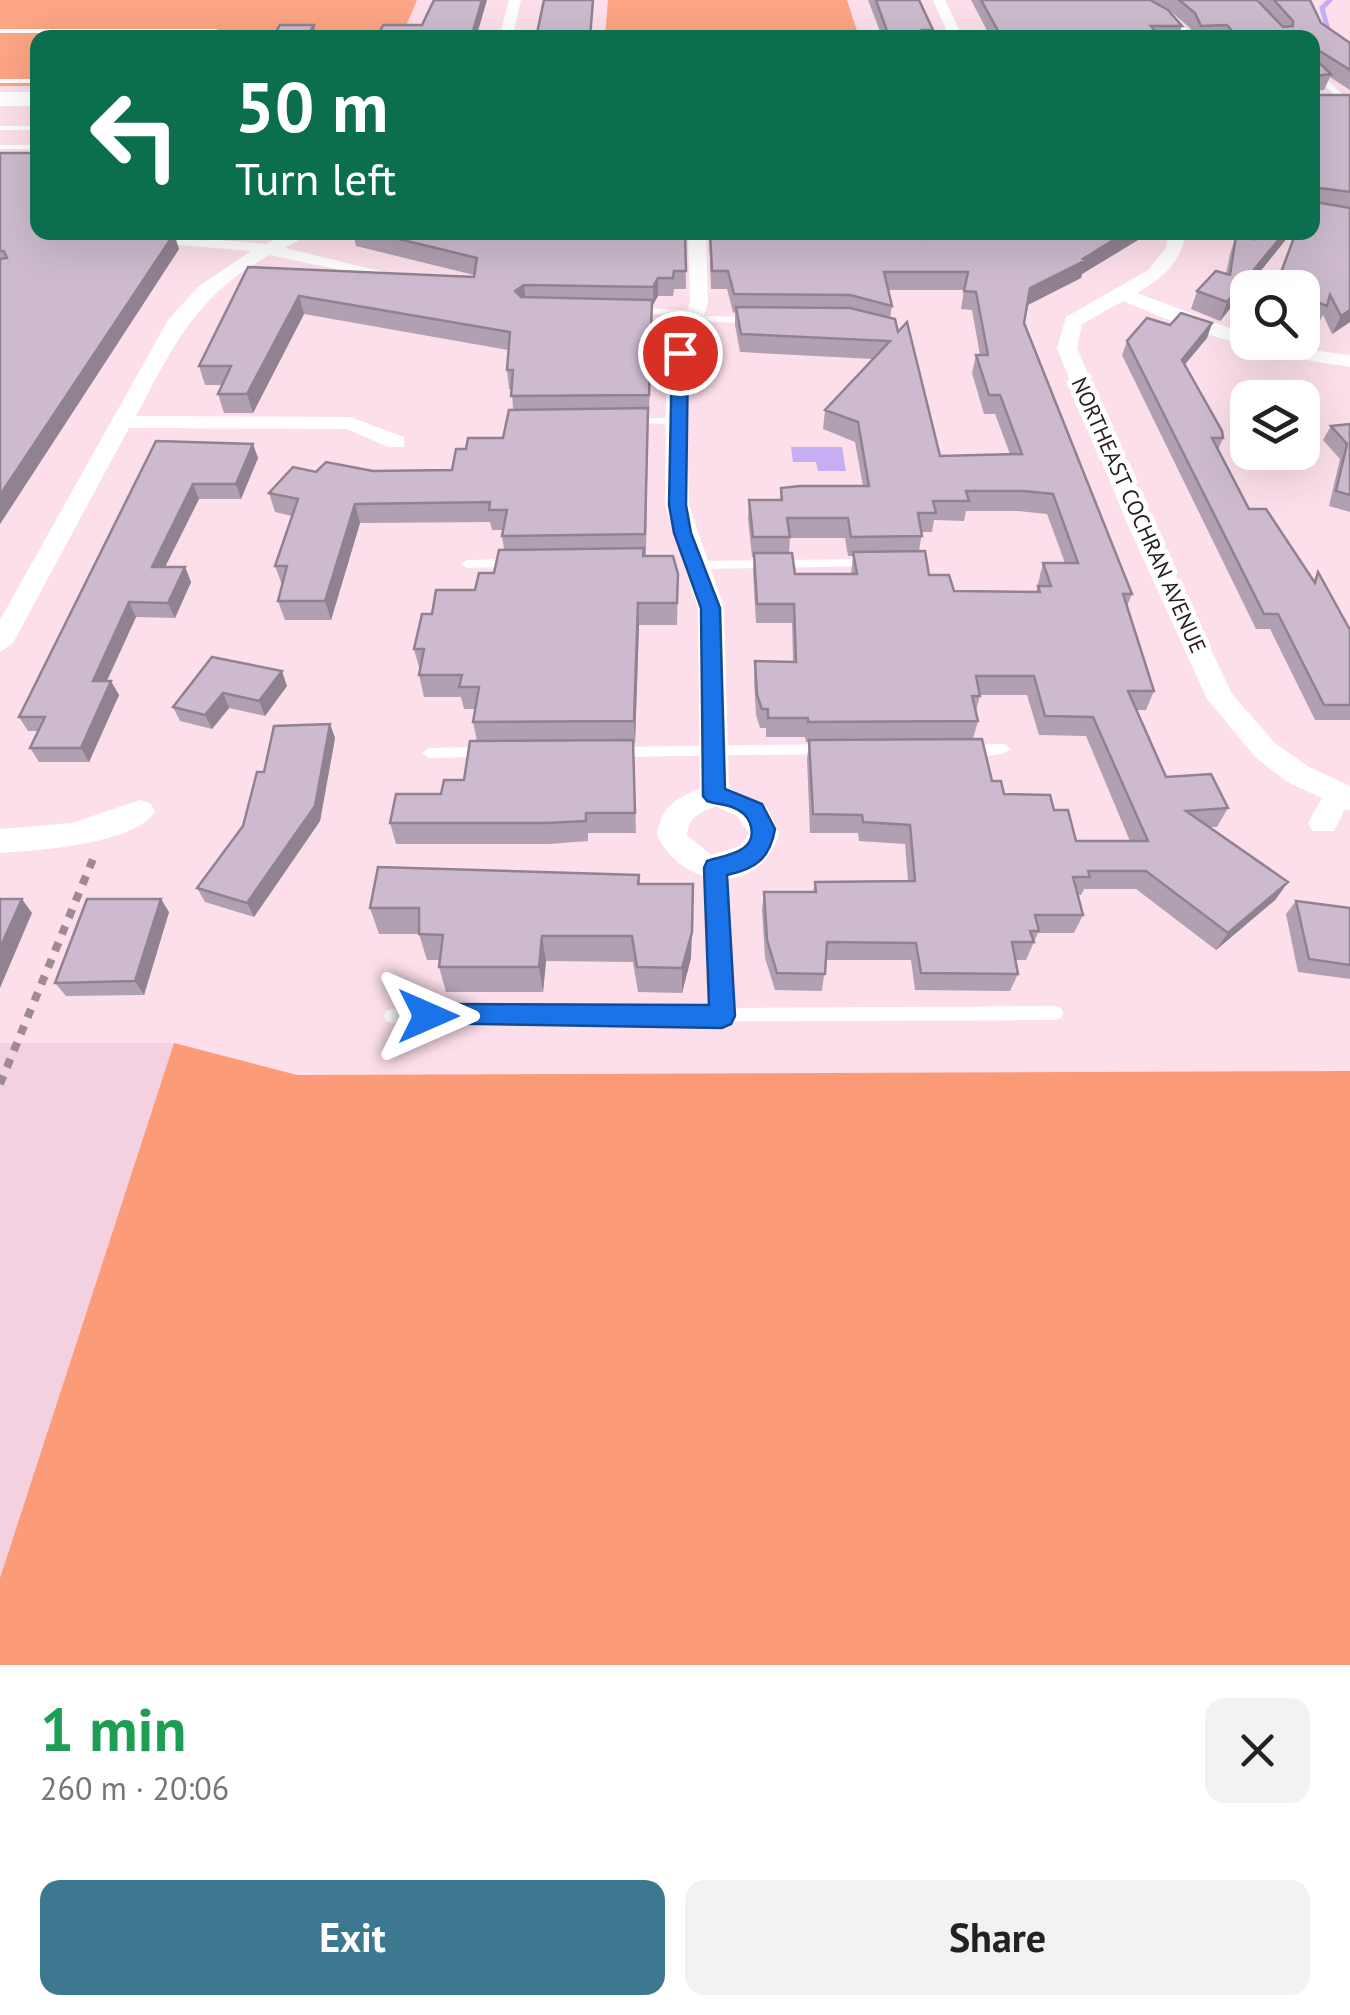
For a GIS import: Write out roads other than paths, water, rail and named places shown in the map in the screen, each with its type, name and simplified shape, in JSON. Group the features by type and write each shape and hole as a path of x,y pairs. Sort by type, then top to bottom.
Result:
{"main road":[{"path":"0,99 30,99"},
{"path":"1320,101 1348,101"}],"street":[{"path":"507,30 515,0"},
{"path":"939,0 954,30"},
{"path":"1134,0 1170,19 1180,30"},
{"path":"180,240 267,248 347,269 420,280"},
{"path":"0,643 178,320 203,289 286,240"},
{"path":"697,240 696,316 678,363 678,521 689,562 710,608 714,796"},
{"name":"NORTHEAST COCHRAN AVENUE","path":"1178,240 1170,264 1072,321 1067,348 1136,516 1220,699 1240,726 1300,775 1344,797"},
{"path":"1118,292 1244,342 1304,357 1350,361"},
{"path":"120,422 350,423 396,442"},
{"path":"714,796 737,799 754,810 764,829 760,847 742,862 715,868 695,864 676,850 670,830 674,815 692,800 714,796"},
{"path":"1323,823 1344,797"},
{"path":"0,841 66,838 104,830 140,812"}],"lane":[{"path":"0,31 30,31"},
{"path":"1320,75 1348,101"},
{"path":"0,81 30,81"},
{"path":"0,128 30,128"},
{"path":"0,147 30,147"},
{"path":"622,310 764,320"},
{"path":"618,421 677,421"},
{"path":"689,562 889,563"},
{"path":"467,564 524,563"},
{"path":"587,752 849,749"},
{"path":"946,749 1004,749"},
{"path":"429,753 508,752"},
{"path":"715,868 722,1016"},
{"path":"392,1016 1055,1013"}],"waterway":[{"path":"1330,0 1322,8 1328,30 1350,46"}]}
